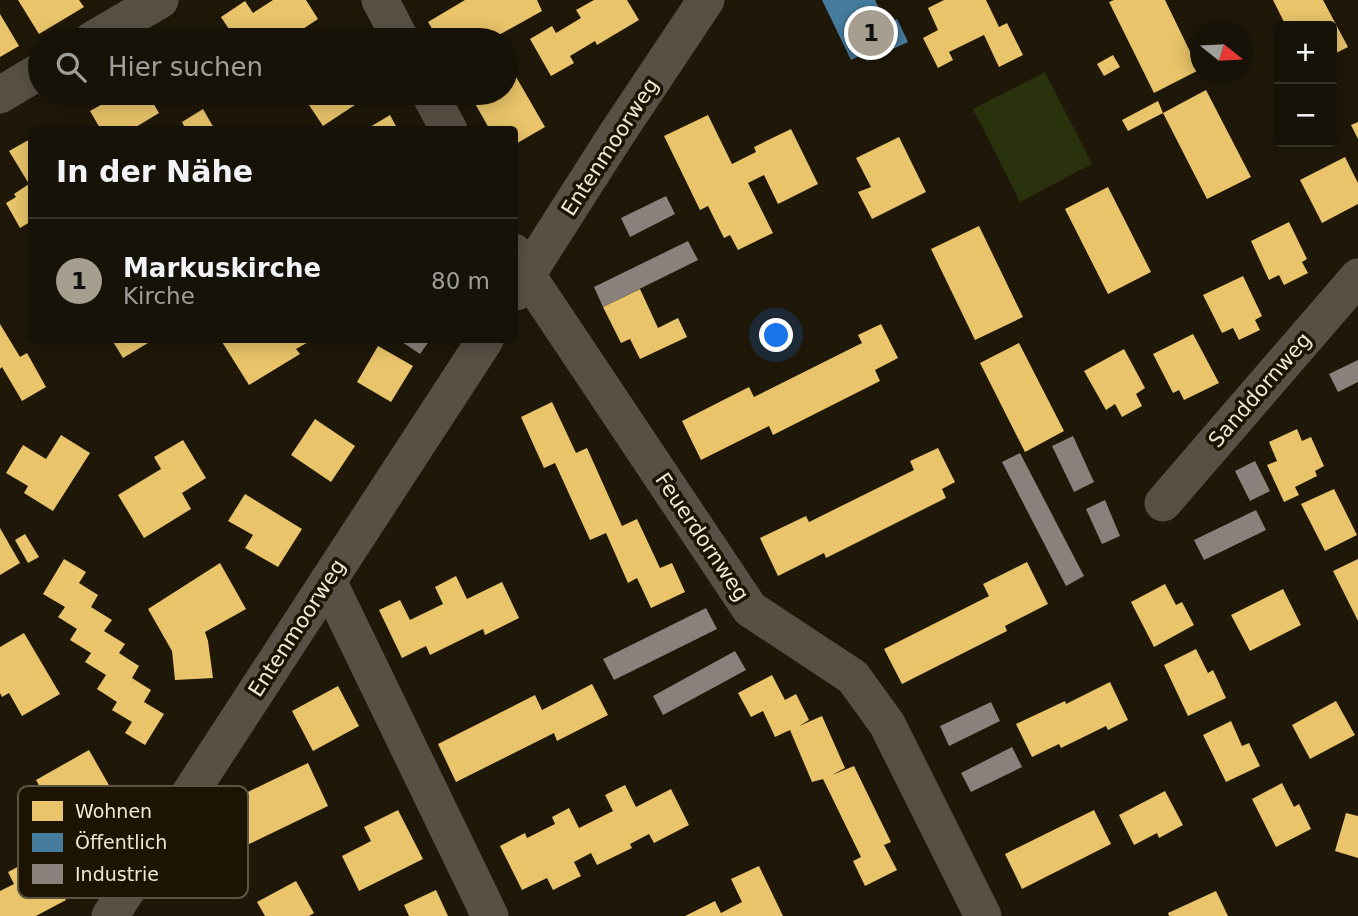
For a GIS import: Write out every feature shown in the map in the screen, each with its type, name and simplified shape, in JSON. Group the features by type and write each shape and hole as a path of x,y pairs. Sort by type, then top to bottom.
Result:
{"street":[{"path":"112,28 160,0"},
{"path":"380,0 395,28"},
{"name":"Entenmoorweg","path":"519,274 706,0"},
{"path":"0,95 28,78"},
{"path":"435,105 447,126"},
{"name":"Feuerdornweg","path":"519,274 750,609 853,677 887,724 983,916"},
{"name":"Sanddornweg","path":"1163,503 1358,277"},
{"name":"Entenmoorweg","path":"195,786 483,343"},
{"path":"328,581 491,916"},
{"name":"Entenmoorweg","path":"110,916 122,898"}],"green space":[{"path":"1045,72 1092,164 1020,202 973,109"}],"building: Wohnen":[{"path":"18,0 79,0 84,7 49,28 35,28"},
{"path":"273,0 306,0 318,19 304,28 228,28 221,17 245,1 253,13"},
{"path":"465,0 537,0 542,11 512,28 432,28 428,22"},
{"path":"594,0 627,0 639,20 597,45 595,41 570,56 574,63 551,76 530,39 552,26 556,33 581,18 576,10"},
{"path":"944,0 986,0 999,27 1007,23 1023,55 999,67 984,35 949,52 953,60 938,68 923,38 938,30 928,8"},
{"path":"1165,0 1190,51 1190,75 1154,93 1109,2"},
{"path":"1273,0 1323,0 1334,21 1284,21"},
{"path":"0,14 19,46 0,57"},
{"path":"1337,26 1348,47 1337,52"},
{"path":"1113,55 1120,67 1104,76 1097,64"},
{"path":"518,80 545,127 518,143 518,126 488,126 476,105 518,105"},
{"path":"1206,90 1251,177 1207,199 1163,113"},
{"path":"1158,101 1163,113 1128,131 1122,120"},
{"path":"101,105 154,105 159,113 138,126 99,126 90,111"},
{"path":"309,105 355,105 323,126"},
{"path":"203,109 213,126 184,126 182,122"},
{"path":"390,115 396,126 372,126"},
{"path":"708,115 732,164 756,152 754,147 791,129 818,184 778,204 764,175 748,183 773,233 738,250 730,235 724,238 708,206 700,210 664,136"},
{"path":"1358,122 1358,139 1351,125"},
{"path":"899,137 926,192 872,219 858,192 871,187 856,158"},
{"path":"28,140 28,182 9,151"},
{"path":"1345,157 1358,183 1358,204 1322,223 1300,180"},
{"path":"28,185 28,223 20,228 6,203 16,197 14,194"},
{"path":"1108,187 1151,272 1108,294 1065,209"},
{"path":"1289,222 1307,259 1302,262 1308,273 1284,285 1279,275 1269,280 1251,241"},
{"path":"979,226 1023,317 975,340 931,249"},
{"path":"1243,276 1262,316 1255,320 1260,330 1239,340 1233,328 1222,333 1203,295"},
{"path":"640,289 658,328 678,318 687,337 640,359 630,339 621,343 603,307"},
{"path":"0,324 20,357 27,353 46,387 22,401 2,367 0,369"},
{"path":"881,324 898,358 875,370 880,381 773,435 769,426 701,460 682,421 749,387 754,397 862,343 858,335"},
{"path":"1193,334 1219,383 1184,400 1179,390 1173,393 1153,354"},
{"path":"114,343 148,343 123,358"},
{"path":"223,343 307,343 296,349 300,354 249,385"},
{"path":"1019,343 1064,431 1025,452 980,363"},
{"path":"378,346 413,366 391,402 357,382"},
{"path":"1124,349 1145,388 1136,394 1142,406 1122,417 1115,404 1106,410 1084,371"},
{"path":"552,402 576,453 587,448 622,526 637,519 660,568 672,563 685,592 651,608 637,578 628,583 606,533 590,540 555,463 544,468 521,417"},
{"path":"315,419 355,446 331,482 291,455"},
{"path":"1297,429 1302,441 1311,437 1324,466 1315,471 1317,476 1295,487 1299,495 1284,502 1267,465 1277,461 1269,442"},
{"path":"61,435 90,453 53,511 24,493 28,486 6,473 23,445 46,459"},
{"path":"183,440 206,478 182,493 191,509 144,538 118,495 161,469 154,457"},
{"path":"938,448 955,482 942,489 946,498 826,558 824,553 778,576 760,538 806,516 809,522 914,470 910,461"},
{"path":"1334,489 1357,535 1325,551 1301,504"},
{"path":"245,494 302,529 278,567 245,548 253,535 228,521"},
{"path":"0,528 20,563 0,575"},
{"path":"25,534 39,557 28,563 15,540"},
{"path":"64,559 86,572 79,583 98,595 91,607 112,620 104,631 125,644 119,653 139,666 132,678 151,690 144,702 164,714 145,745 125,733 132,722 112,710 117,702 97,689 106,675 85,662 91,653 70,640 77,629 58,617 65,607 43,594"},
{"path":"1358,559 1358,621 1333,571"},
{"path":"1027,562 1048,604 1005,626 1007,631 902,684 884,649 989,596 983,584"},
{"path":"220,563 246,609 205,632 213,678 175,680 172,651 148,609"},
{"path":"456,576 467,599 502,582 519,618 485,635 483,629 430,655 426,646 402,658 379,610 400,600 410,620 443,604 435,587"},
{"path":"1165,584 1176,605 1182,602 1194,625 1154,647 1131,602"},
{"path":"1283,589 1301,625 1250,651 1231,615"},
{"path":"24,633 60,694 22,716 9,693 2,697 0,693 0,647"},
{"path":"1196,649 1208,673 1213,670 1226,698 1188,716 1164,665"},
{"path":"772,675 785,700 796,694 809,720 799,726 822,716 845,768 832,775 854,766 891,842 884,845 897,870 865,886 853,861 861,857 823,779 812,782 790,730 775,737 763,711 751,717 738,693"},
{"path":"1110,682 1128,720 1108,730 1106,726 1061,748 1059,744 1032,757 1016,724 1065,701 1066,704"},
{"path":"592,684 608,715 557,741 554,733 456,782 438,744 535,695 542,710"},
{"path":"338,686 359,726 313,751 292,711"},
{"path":"1336,701 1355,735 1310,759 1292,725"},
{"path":"1231,721 1242,746 1249,743 1260,766 1226,782 1203,735"},
{"path":"89,750 109,786 39,786 36,780"},
{"path":"308,763 328,806 248,845 248,792"},
{"path":"1282,783 1294,807 1299,804 1311,829 1276,847 1252,799"},
{"path":"625,785 636,807 671,789 689,825 654,843 649,834 630,844 632,848 597,865 591,853 574,862 581,876 553,890 547,878 522,890 500,846 525,833 527,838 555,824 552,817 569,808 579,828 613,811 605,795"},
{"path":"1165,791 1183,825 1159,838 1157,833 1134,845 1119,815"},
{"path":"398,810 423,859 359,891 342,856 371,841 364,827"},
{"path":"1094,810 1111,844 1022,889 1005,854"},
{"path":"1346,813 1358,816 1358,858 1335,851"},
{"path":"759,866 783,916 685,916 715,901 721,913 742,902 731,879"},
{"path":"18,867 18,898 66,900 36,916 0,916 0,891 14,884 8,872"},
{"path":"296,881 314,913 309,916 265,916 257,902"},
{"path":"436,890 448,916 409,916 404,905"},
{"path":"1216,891 1228,916 1169,916 1168,913"}],"building: Öffentlich":[{"path":"822,0 875,0 887,24 897,19 908,42 867,61 864,54 851,60"}],"building: Industrie":[{"path":"666,196 675,214 630,237 621,218"},
{"path":"688,241 698,260 603,307 594,287"},
{"path":"404,343 428,343 420,354"},
{"path":"1358,360 1358,382 1338,392 1329,374"},
{"path":"1073,436 1094,482 1074,492 1052,446"},
{"path":"1020,453 1084,576 1066,586 1002,462"},
{"path":"1255,461 1270,491 1250,501 1235,471"},
{"path":"1105,500 1120,536 1102,544 1086,509"},
{"path":"1256,510 1266,530 1204,560 1194,540"},
{"path":"706,608 717,629 614,680 603,659"},
{"path":"735,651 746,670 663,715 653,696"},
{"path":"991,702 1000,721 949,746 940,726"},
{"path":"1012,747 1022,767 971,792 961,773"}],"place":[{"name":"Markuskirche","path":"871,33"}]}
